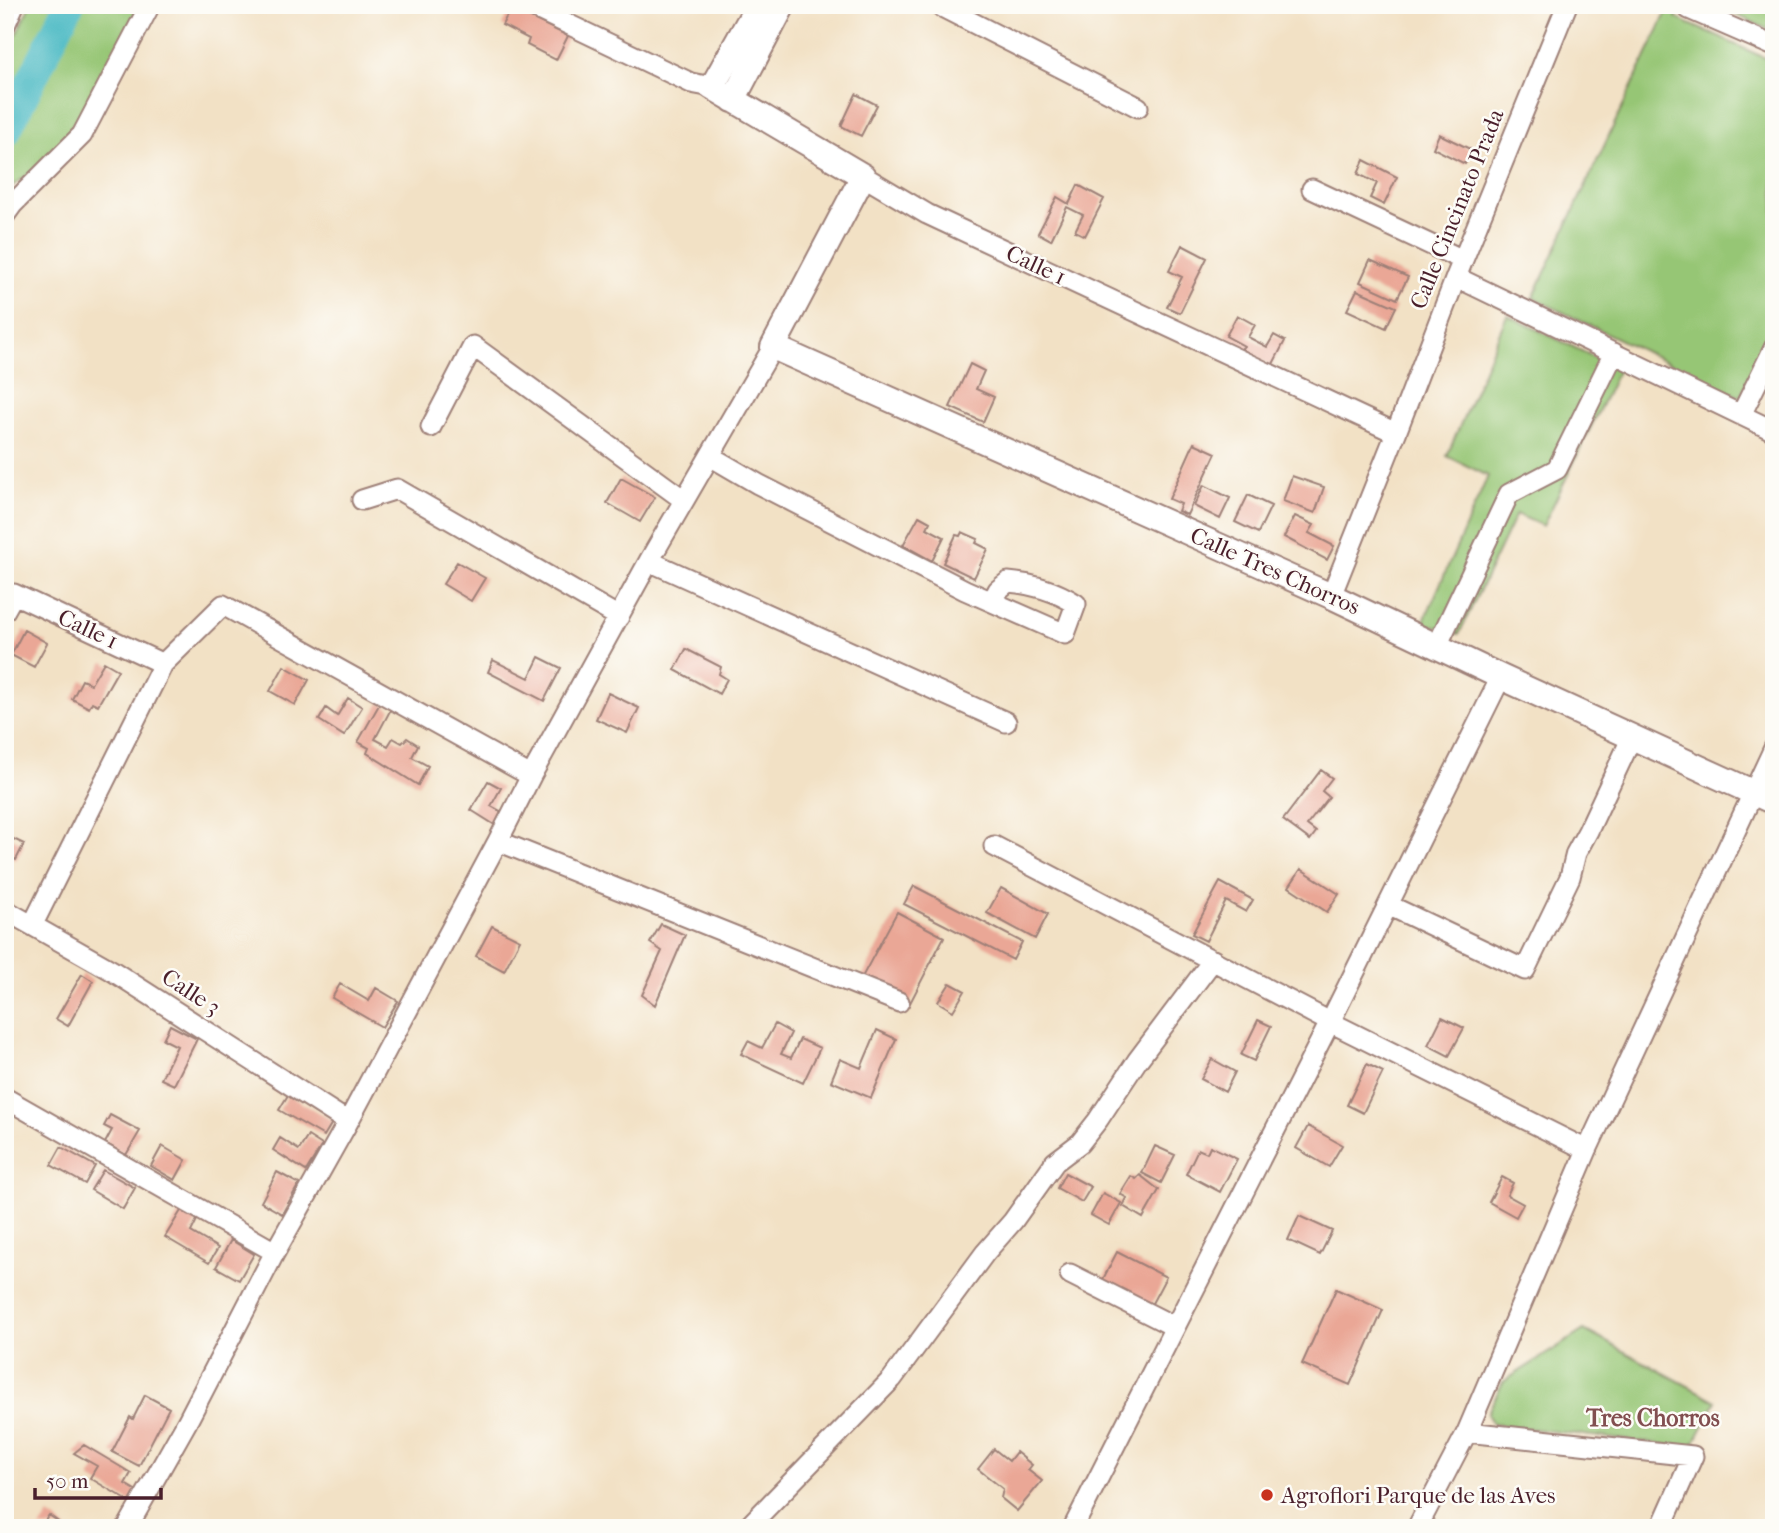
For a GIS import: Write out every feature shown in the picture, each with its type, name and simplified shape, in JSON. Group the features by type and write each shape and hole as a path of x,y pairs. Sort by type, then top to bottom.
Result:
{"main road":[{"path":"712,87 758,5"},
{"path":"733,100 783,5"},
{"name":"Calle 1","path":"712,87 863,176"},
{"path":"773,346 863,176"},
{"name":"Calle Tres Chorros","path":"773,346 1331,596 1763,797"}],"street":[{"path":"5,25 14,5"},
{"path":"5,215 82,135 149,5"},
{"name":"Calle 1","path":"528,5 691,83 712,87"},
{"path":"938,5 1138,107"},
{"name":"Calle Cincinato Prada","path":"1396,433 1459,268 1567,5"},
{"path":"1689,9 1720,13 1774,46"},
{"name":"Calle 1","path":"863,176 927,214 1396,433"},
{"path":"1312,188 1614,353 1774,431"},
{"path":"431,426 473,346 684,500"},
{"path":"127,1528 187,1422 275,1252 348,1122 531,776 649,561 773,346"},
{"path":"1741,415 1774,348"},
{"path":"1437,646 1509,494 1558,469 1614,353"},
{"path":"1331,596 1396,433"},
{"path":"710,456 758,484 992,602"},
{"path":"362,500 397,489 620,617"},
{"path":"649,561 1006,722"},
{"name":"Calle 1","path":"9,602 163,664"},
{"path":"33,924 163,664 223,605 531,776"},
{"path":"1073,1528 1330,1022 1501,677"},
{"path":"1388,905 1525,970 1570,877 1576,852 1632,737"},
{"path":"1417,1528 1467,1432 1587,1150 1763,797 1774,748"},
{"path":"498,841 899,1002"},
{"path":"994,846 1330,1022 1587,1150"},
{"name":"Calle 3","path":"5,910 111,970 348,1122"},
{"path":"749,1526 892,1379 1055,1162 1080,1143 1098,1120 1137,1061 1213,960"},
{"path":"5,1098 275,1252"},
{"path":"1070,1274 1175,1327"},
{"path":"1467,1432 1693,1456 1661,1528"}],"green space":[{"path":"30,5 139,5 73,143 11,187 5,199 5,59"},
{"path":"1670,5 1681,5 1676,18 1774,62 1774,326 1740,397 1533,298"},
{"path":"1730,5 1774,5 1774,32 1734,14"},
{"path":"1507,315 1619,369 1543,526 1516,514 1459,634 1423,623 1488,476 1447,456"},
{"path":"1584,1330 1716,1401 1692,1448 1493,1424 1487,1414 1503,1382"}],"building":[{"path":"511,8 568,36 556,60 527,45 529,39 502,25"},
{"path":"856,94 877,105 861,136 841,126"},
{"path":"1439,134 1472,150 1465,164 1433,148"},
{"path":"1364,160 1397,177 1384,205 1370,198 1377,183 1358,174"},
{"path":"1078,185 1104,199 1085,236 1075,231 1083,215 1067,207 1051,240 1038,233 1057,197 1069,204"},
{"path":"1182,245 1207,258 1180,313 1167,307 1182,277 1169,271"},
{"path":"1370,260 1408,277 1397,299 1360,282"},
{"path":"1357,290 1396,307 1386,328 1347,310"},
{"path":"1237,315 1255,325 1248,337 1267,347 1274,335 1285,341 1272,366 1241,349 1244,346 1226,336"},
{"path":"970,364 984,371 976,389 994,397 983,422 950,407"},
{"path":"1194,443 1216,453 1187,515 1178,511 1181,504 1169,499"},
{"path":"1292,476 1324,487 1315,513 1283,501"},
{"path":"621,478 655,497 640,522 607,503"},
{"path":"1204,485 1230,498 1220,519 1194,506"},
{"path":"1248,495 1271,506 1258,533 1235,522"},
{"path":"919,516 930,522 927,528 944,537 932,561 903,545"},
{"path":"1295,516 1314,525 1309,533 1334,546 1327,560 1284,537"},
{"path":"962,532 978,539 976,543 988,549 974,578 943,563 956,535 960,536"},
{"path":"457,562 485,578 471,601 443,584"},
{"path":"24,630 47,643 34,667 11,655"},
{"path":"686,649 721,667 719,674 727,679 719,694 675,670"},
{"path":"539,657 561,668 544,701 488,672 493,660 529,678"},
{"path":"104,662 118,670 98,705 92,702 89,708 72,699 82,680 91,684"},
{"path":"284,666 309,680 295,705 270,691"},
{"path":"608,693 639,708 627,733 596,719"},
{"path":"348,698 362,707 344,736 319,720 326,708 337,716"},
{"path":"380,703 391,709 375,739 388,746 393,738 402,743 407,738 418,745 412,757 428,766 418,785 367,753 369,748 358,742"},
{"path":"1321,770 1332,778 1322,791 1329,797 1307,825 1316,832 1310,840 1283,820"},
{"path":"488,781 501,788 491,806 502,812 495,825 471,810"},
{"path":"5,835 24,844 16,860 5,855"},
{"path":"1301,869 1339,894 1327,912 1289,887"},
{"path":"1220,882 1253,900 1246,912 1226,901 1206,941 1192,934"},
{"path":"914,886 1022,942 1013,960 904,904"},
{"path":"1001,888 1048,914 1035,939 987,913"},
{"path":"897,912 944,937 909,1005 861,979"},
{"path":"661,924 685,935 655,1005 642,995 662,951 650,943"},
{"path":"492,926 520,940 504,971 476,956"},
{"path":"82,974 93,981 68,1026 56,1019"},
{"path":"950,983 965,991 953,1011 938,1002"},
{"path":"340,984 369,1001 376,988 398,1001 382,1027 332,998"},
{"path":"1442,1017 1464,1028 1449,1056 1428,1045"},
{"path":"1258,1020 1271,1026 1254,1061 1241,1055"},
{"path":"775,1024 791,1033 781,1054 791,1058 800,1039 820,1048 803,1083 741,1054 748,1041 762,1048"},
{"path":"170,1025 197,1039 174,1085 161,1079 177,1046 163,1039"},
{"path":"877,1030 896,1039 871,1098 831,1081 840,1059 861,1068"},
{"path":"1212,1059 1235,1072 1225,1092 1201,1079"},
{"path":"1367,1064 1383,1072 1363,1113 1347,1105"},
{"path":"288,1095 333,1121 324,1136 279,1110"},
{"path":"110,1115 140,1131 126,1155 105,1143 112,1130 104,1126"},
{"path":"1308,1126 1342,1145 1329,1167 1296,1148"},
{"path":"308,1136 322,1145 306,1171 273,1150 280,1138 299,1150"},
{"path":"162,1146 186,1160 175,1180 151,1166"},
{"path":"1155,1146 1175,1155 1161,1183 1142,1173"},
{"path":"1210,1146 1237,1159 1220,1192 1186,1174 1198,1149 1207,1153"},
{"path":"61,1147 95,1166 85,1184 51,1165"},
{"path":"103,1170 135,1188 123,1209 91,1190"},
{"path":"277,1172 299,1184 282,1214 261,1202"},
{"path":"1065,1173 1091,1187 1082,1202 1057,1188"},
{"path":"1140,1175 1159,1190 1143,1218 1123,1206 1127,1198 1120,1194 1131,1176 1136,1179"},
{"path":"1502,1177 1513,1183 1507,1195 1523,1204 1516,1217 1489,1202"},
{"path":"1103,1193 1121,1203 1109,1225 1091,1215"},
{"path":"182,1209 198,1218 191,1232 218,1248 209,1263 165,1237"},
{"path":"1299,1216 1332,1231 1320,1255 1288,1240"},
{"path":"231,1240 254,1254 239,1280 216,1267"},
{"path":"1117,1252 1166,1277 1149,1309 1101,1283"},
{"path":"1336,1289 1383,1310 1350,1385 1302,1364"},
{"path":"145,1395 169,1408 139,1466 112,1452"},
{"path":"84,1445 131,1473 125,1484 137,1491 130,1502 90,1478 97,1466 74,1453"},
{"path":"994,1449 1009,1461 1016,1452 1032,1465 1028,1470 1042,1481 1017,1511 1001,1498 1003,1489 978,1469"},
{"path":"49,1515 67,1528 40,1528"}],"waterway":[{"path":"5,133 69,5"}],"place":[{"name":"Agroflori Parque de las Aves","path":"1267,1495"}],"district":[{"name":"Tres Chorros","path":"1653,1418"}]}
